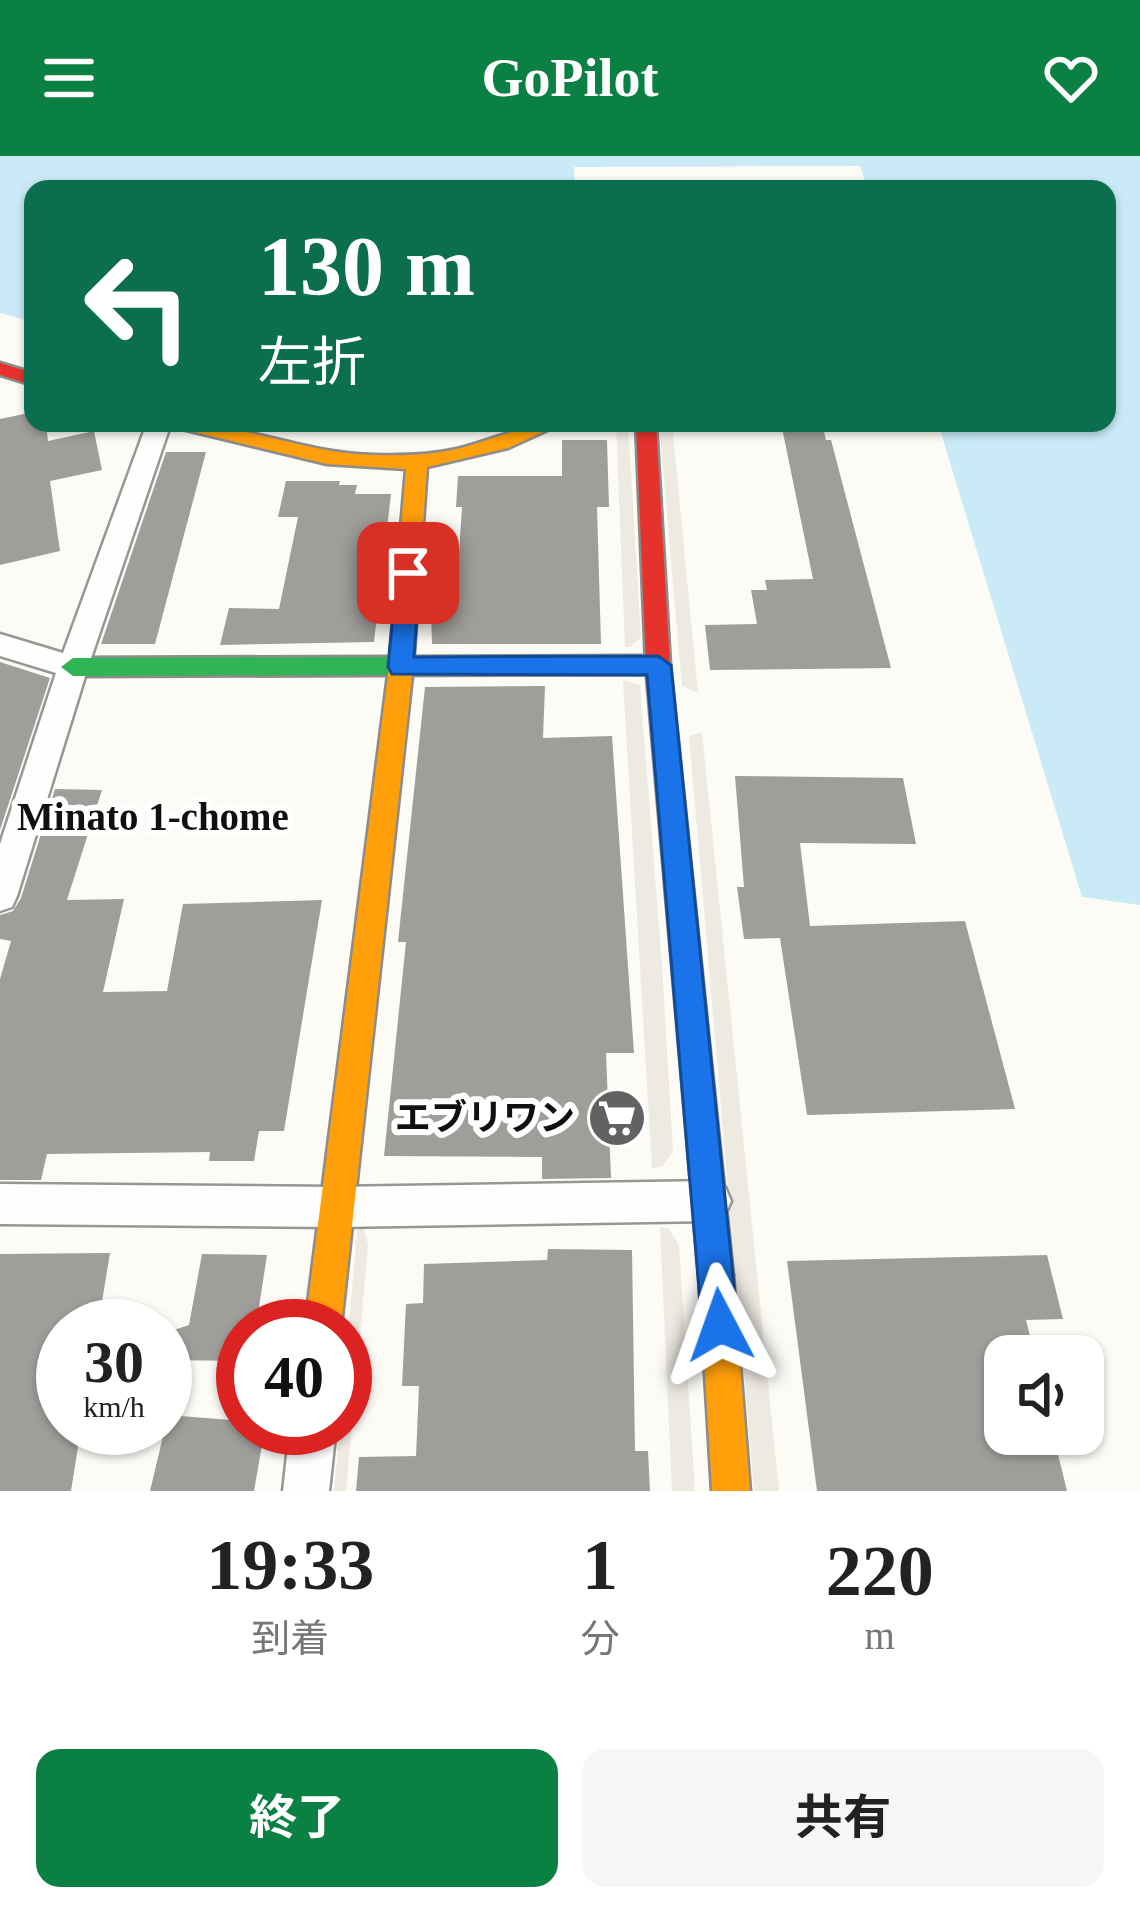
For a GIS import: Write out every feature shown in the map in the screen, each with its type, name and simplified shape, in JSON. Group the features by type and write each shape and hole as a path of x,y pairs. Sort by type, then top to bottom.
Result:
{"street":[{"path":"0,896 73,667 156,432"},
{"path":"220,432 310,455 417,465 482,450 529,432"},
{"path":"646,432 658,665 711,1201 730,1491"},
{"path":"326,1299 401,667 417,465"},
{"path":"0,645 73,667 658,665"},
{"path":"0,1204 336,1207 711,1201"},
{"path":"306,1491 310,1455"}],"shaded area":[{"path":"616,432 629,432 641,638 625,647"},
{"path":"660,432 673,432 698,693 682,686"},
{"path":"623,680 640,685 662,965 673,1152 662,1166 652,1169"},
{"path":"702,732 779,1491 754,1491 689,736"},
{"path":"359,1207 368,1245 363,1299 351,1299"},
{"path":"660,1227 669,1229 679,1245 695,1491 672,1491"},
{"path":"337,1455 349,1455 346,1491 334,1491"}],"water":[{"path":"0,156 1140,156 1140,905 1082,897 941,432 1116,432 1116,180 865,180 860,166 574,167 575,180 24,180 24,320 0,313"}],"building":[{"path":"24,414 24,432 47,432 48,441 94,432 102,470 50,481 60,551 0,565 0,419"},
{"path":"783,432 824,432 826,440 831,440 891,668 710,670 705,625 757,624 751,590 767,590 765,580 813,579"},
{"path":"562,440 607,440 609,507 597,507 601,644 432,644 431,614 455,614 462,507 456,507 458,476 562,476"},
{"path":"166,452 206,452 155,644 101,644"},
{"path":"286,481 340,481 339,485 357,485 355,494 391,494 374,642 220,645 229,608 279,609 298,517 278,517"},
{"path":"0,662 50,678 0,830"},
{"path":"545,686 543,738 612,736 634,1053 606,1053 611,1178 542,1179 542,1157 384,1156 406,942 398,942 425,687"},
{"path":"735,776 903,778 916,844 800,843 810,926 965,921 1015,1109 807,1115 780,938 744,939 737,887 744,887"},
{"path":"55,789 102,790 67,900 124,899 103,992 167,991 183,904 322,900 284,1131 259,1131 254,1161 209,1161 210,1152 47,1154 41,1180 0,1180 0,979 11,941 0,939 0,915 13,911 21,898"},
{"path":"548,1249 632,1250 635,1451 648,1451 650,1491 356,1491 359,1457 416,1456 419,1386 402,1386 406,1304 423,1303 424,1264 547,1260"},
{"path":"110,1253 102,1299 36,1299 36,1455 77,1455 71,1491 0,1491 0,1254"},
{"path":"202,1254 267,1255 260,1299 216,1299 216,1361 192,1360 192,1309"},
{"path":"1047,1255 1063,1319 1026,1320 1030,1335 984,1335 984,1455 1058,1455 1067,1491 817,1491 787,1261"},
{"path":"192,1417 216,1419 216,1455 260,1455 254,1491 150,1491 159,1455 192,1455"}],"traffic: fast":[{"path":"73,667 658,665"}],"traffic: slow":[{"path":"219,432 327,458 369,462 454,456 531,432"},
{"path":"326,1299 401,667 417,465"},
{"path":"716,1275 731,1491"}],"traffic: jam":[{"path":"0,369 24,376"},
{"path":"646,432 658,665 716,1275"}],"place":[{"name":"エブリワン","path":"617,1118"}],"district":[{"name":"Minato 1-chome","path":"153,816"}],"route":[{"path":"408,573 401,667 658,665 720,1325"}]}
